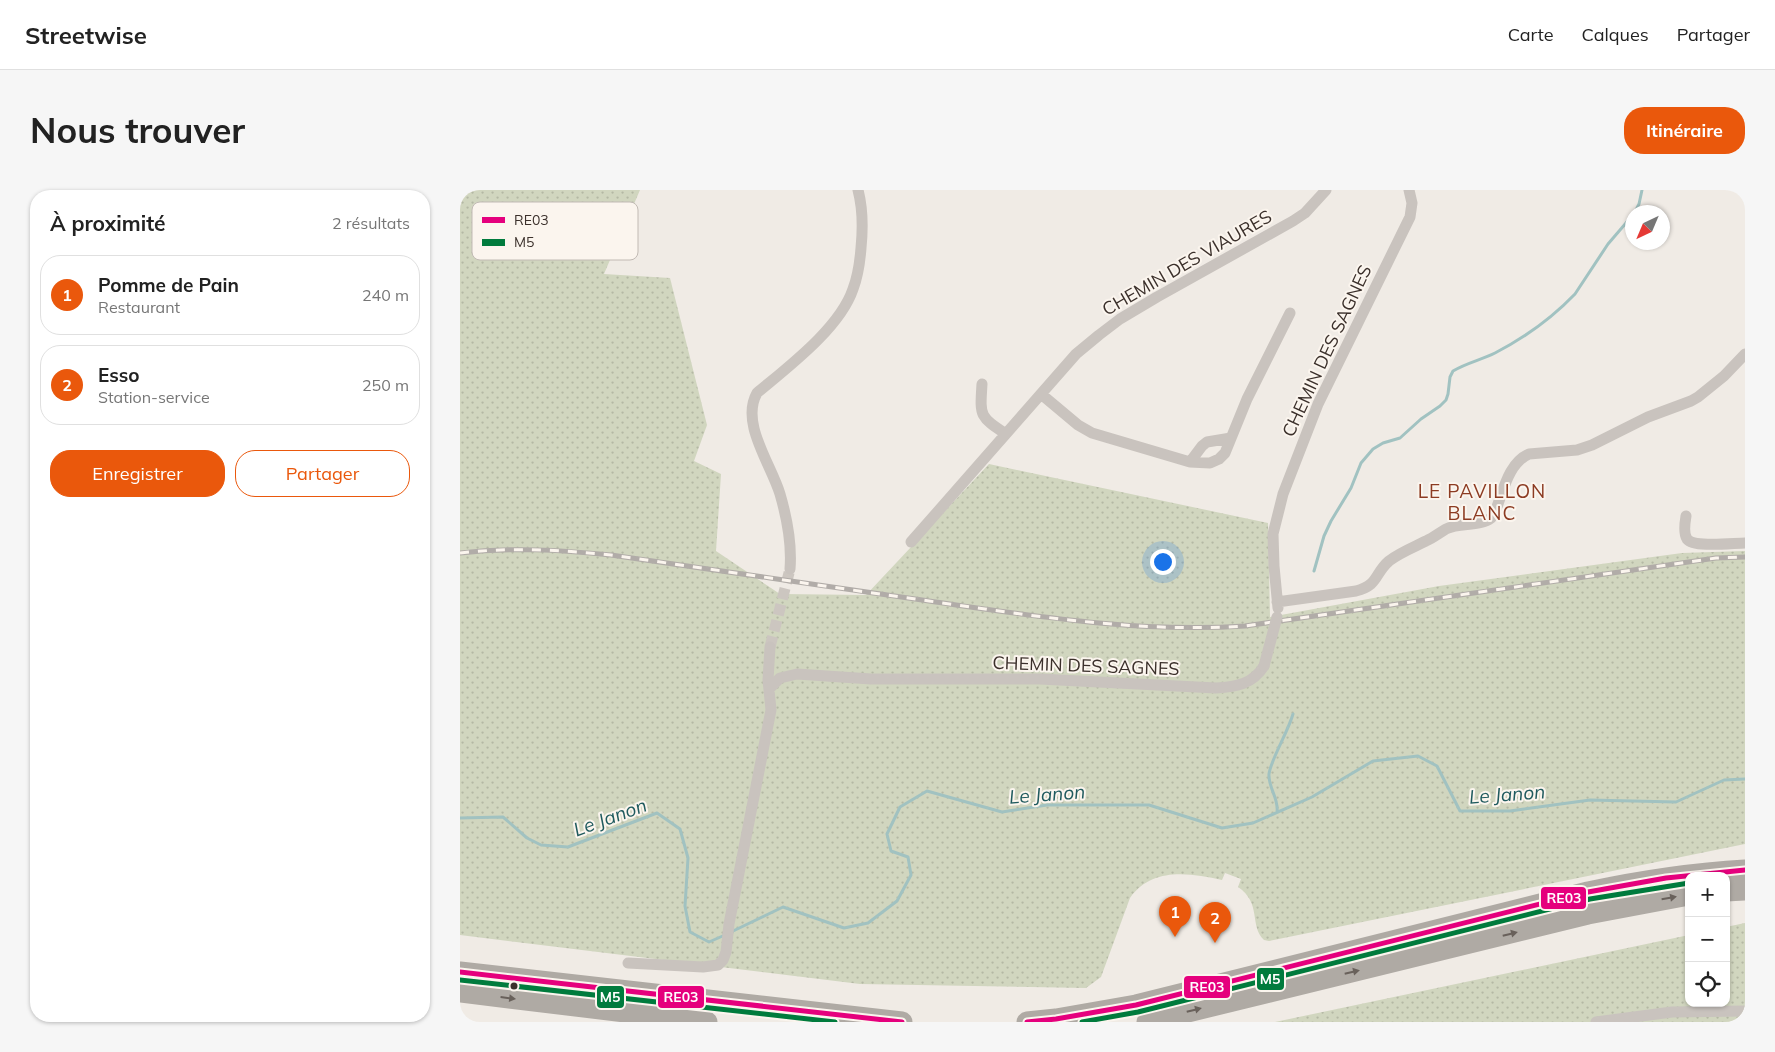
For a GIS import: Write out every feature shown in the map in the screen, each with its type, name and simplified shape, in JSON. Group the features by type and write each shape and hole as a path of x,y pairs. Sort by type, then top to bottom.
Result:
{"highway":[{"path":"1027,1022 1056,1019 1136,1005 1608,888 1713,872 1745,870"},
{"path":"1730,891 1745,890"},
{"path":"1147,1022 1588,914 1685,896"},
{"path":"460,972 902,1022"},
{"path":"460,992 708,1022"}],"street":[{"path":"790,569 791,555 785,513 779,492 754,431 751,413 752,401 757,392 789,366 825,332 846,306 853,289 862,240 863,226 858,190"},
{"name":"CHEMIN DES VIAURES","path":"911,542 1076,354 1120,319 1293,221 1305,213 1326,190"},
{"name":"CHEMIN DES SAGNES","path":"770,688 780,678 797,674 871,678 1040,679 1216,688 1230,687 1247,682 1257,675 1264,666 1277,617 1273,534 1283,494 1318,404 1410,217 1412,203 1409,190"},
{"path":"1042,394 1086,430 1190,462 1210,463 1219,460 1224,453 1247,399 1290,313"},
{"path":"1277,602 1366,588 1373,583 1388,562 1394,558 1455,525 1484,522 1492,517 1512,469 1522,457 1529,454 1576,450 1592,446 1648,417 1691,401 1718,381 1745,354"},
{"path":"982,384 980,404 983,416 1006,434"},
{"path":"1190,462 1207,442 1231,438"},
{"path":"1686,516 1686,537 1689,541 1697,544 1745,543"},
{"path":"628,963 711,966 718,965 723,960 728,944 754,794 768,733 771,710 768,665 770,647"},
{"path":"1596,1022 1672,1012 1745,1011"}],"green space":[{"path":"460,190 640,190 635,202 472,202 472,260 610,260 604,274 670,278 707,425 694,461 721,474 716,551 780,594 866,595 989,464 1268,523 1270,617 1439,586 1682,553 1745,551 1745,844 1269,941 1264,940 1260,934 1250,900 1238,887 1241,879 1225,873 1222,880 1184,874 1160,877 1149,881 1139,888 1130,898 1101,977 1086,988 860,984 460,935"},
{"path":"1745,923 1745,1022 1275,1022 1685,936 1685,1007 1730,1007 1730,926"}],"waterway":[{"path":"1638,205 1642,190"},
{"path":"1314,571 1324,536 1331,521 1351,488 1361,463 1373,449 1383,443 1400,438 1421,419 1440,406 1446,400 1450,377 1453,371 1506,347 1537,327 1557,311 1575,294 1608,244 1625,224"},
{"path":"1277,812 1269,774 1293,714"},
{"name":"Le Janon","path":"731,932 783,907 844,928 868,923 897,901 911,875 908,857 891,851 887,834 900,807 927,791 1002,812 1047,805 1149,805 1222,828 1253,823 1312,797 1373,761 1418,756 1437,766 1460,811 1510,811 1590,800 1676,802 1724,780 1745,779"},
{"name":"Le Janon","path":"460,818 503,817 527,838 541,845 568,847 657,813 680,829 688,858 685,906 690,932 709,942 725,935"}],"tunnel":[{"path":"770,647 790,569"}],"railway":[{"path":"460,553 536,550 611,555 968,607 1086,622 1205,628 1245,626 1716,558 1745,557"}],"transit line":[{"name":"RE03","path":"1027,1022 1056,1019 1136,1005 1588,892 1666,878 1745,870"},
{"name":"M5","path":"1082,1022 1138,1012 1590,899 1685,884"},
{"name":"RE03","path":"460,972 902,1022"},
{"name":"M5","path":"460,980 835,1022"}],"place":[{"name":"Pomme de Pain","path":"1175,937"},
{"name":"Esso","path":"1215,943"}],"district":[{"name":"LE PAVILLON BLANC","path":"1482,502"}]}
